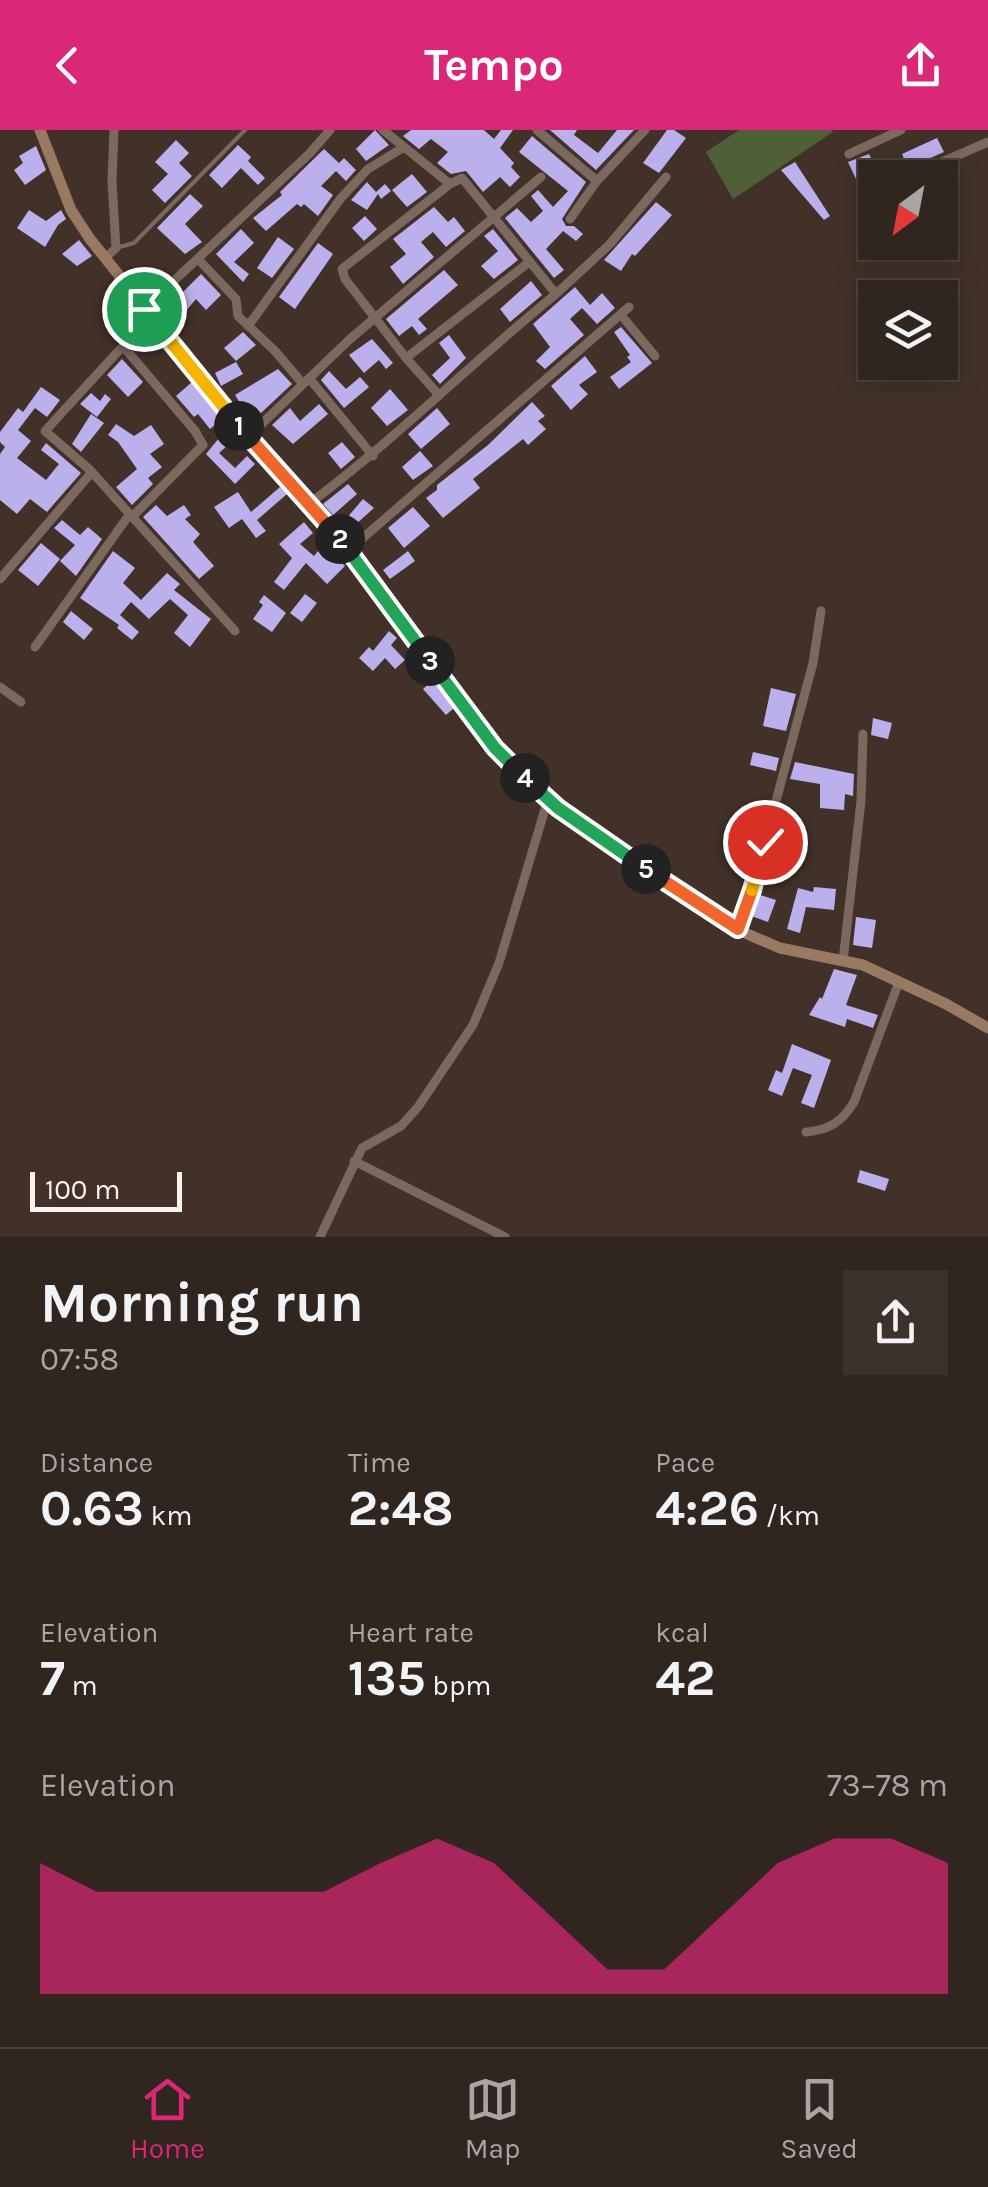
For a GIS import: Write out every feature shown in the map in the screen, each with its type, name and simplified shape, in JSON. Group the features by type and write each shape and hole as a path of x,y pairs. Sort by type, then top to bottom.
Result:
{"main road":[{"path":"40,130 71,210 105,258 248,437 349,550 495,748 548,800 738,929 780,948 863,965 988,1028"}],"street":[{"path":"105,258 116,248 114,130"},
{"path":"144,309 330,130"},
{"path":"383,130 450,184"},
{"path":"394,139 405,130"},
{"path":"537,130 597,181"},
{"path":"570,219 597,181 645,130"},
{"path":"849,154 901,130"},
{"path":"946,160 988,142"},
{"path":"248,326 341,198 368,169 404,147"},
{"path":"248,437 306,381 541,177"},
{"path":"310,504 373,456 438,394 556,294 610,244 666,177"},
{"path":"438,394 345,280 342,269 462,178 556,294"},
{"path":"198,259 236,299 238,316 306,381 373,456"},
{"path":"406,358 528,263"},
{"path":"349,550 625,311 655,356"},
{"path":"155,322 123,346 45,431 92,472 235,631"},
{"path":"35,647 129,516 202,445 195,431 123,346"},
{"path":"0,579 92,472"},
{"path":"738,929 813,662 821,612"},
{"path":"0,687 20,702"},
{"path":"843,961 861,800 863,734"},
{"path":"320,1237 362,1148 401,1126 418,1108 473,1025 499,964 548,800"},
{"path":"806,1132 825,1131 846,1116 899,982"},
{"path":"354,1162 506,1237"}],"lane":[{"path":"116,248 134,243 245,130"}],"green space":[{"path":"739,130 833,132 733,199 706,152"}],"building":[{"path":"375,130 389,145 366,161 356,149"},
{"path":"411,130 484,130 494,139 501,130 513,130 500,148 514,163 511,167 520,177 510,187 500,177 483,192 466,171 451,174 437,163 448,152 431,139 419,149 403,136"},
{"path":"550,130 577,130 574,135 598,153 617,130 634,130 596,170"},
{"path":"667,130 686,138 659,173 643,163"},
{"path":"532,136 586,182 562,219 566,226 574,226 583,234 576,241 563,231 546,249 564,270 554,278 505,218 517,208 531,222 543,211 531,196 538,190 553,207 568,191 519,152"},
{"path":"937,138 944,152 926,160 905,160 902,154"},
{"path":"176,140 189,153 179,163 192,176 165,203 152,190 168,174 155,162"},
{"path":"238,145 265,178 258,185 241,168 222,188 209,175"},
{"path":"36,146 46,170 25,185 14,170 23,163 19,156"},
{"path":"324,149 339,163 344,158 356,170 346,181 336,171 321,186 333,195 318,216 304,204 297,204 266,231 253,218 282,195 280,192"},
{"path":"869,154 872,160 858,160 858,183 848,162"},
{"path":"795,162 830,216 824,220 781,170"},
{"path":"412,174 427,192 407,207 392,190"},
{"path":"367,182 376,192 385,184 391,191 381,199 378,194 367,210 351,200"},
{"path":"190,194 203,206 185,224 202,242 185,254 157,228"},
{"path":"656,202 672,215 664,224 635,256 632,254 621,271 604,260"},
{"path":"434,207 448,222 454,217 465,231 446,247 433,232 421,242 434,257 403,284 390,267 406,254 393,239"},
{"path":"29,210 46,221 61,210 66,219 45,247 17,228"},
{"path":"365,216 377,229 364,241 352,228"},
{"path":"241,229 254,243 234,262 249,274 243,282 216,254"},
{"path":"493,229 518,260 494,279 481,266 498,251 484,236"},
{"path":"278,237 294,249 272,278 257,268"},
{"path":"79,240 92,256 77,266 62,254"},
{"path":"318,243 333,254 295,309 279,297"},
{"path":"444,270 458,285 418,319 427,329 419,335 412,326 399,336 386,319"},
{"path":"201,274 221,295 206,310 196,299 179,319 167,308"},
{"path":"531,281 542,295 510,322 500,309"},
{"path":"575,287 590,305 602,293 615,308 597,324 582,308 570,319 584,335 545,369 536,361 550,347 533,324"},
{"path":"621,327 652,363 619,389 610,377 631,362 614,332"},
{"path":"243,332 256,345 236,361 224,348"},
{"path":"449,335 466,358 440,384 432,375 450,358 439,343"},
{"path":"372,339 393,363 386,369 379,360 364,373 349,355"},
{"path":"585,356 597,372 579,385 588,394 571,410 551,386"},
{"path":"122,359 143,382 128,397 107,375"},
{"path":"236,362 243,374 221,386 215,373"},
{"path":"278,369 292,384 250,419 235,395"},
{"path":"329,371 346,389 360,377 369,387 344,408 321,380"},
{"path":"192,382 222,419 210,429 176,396"},
{"path":"41,387 60,400 47,417 35,408 18,430 31,441 17,458 46,480 59,464 41,450 46,443 81,473 47,512 30,499 17,514 0,500 0,454 5,447 0,442 0,432 18,408 23,412"},
{"path":"390,389 408,410 387,426 371,408"},
{"path":"91,393 100,401 105,394 111,399 97,417 80,404"},
{"path":"532,402 545,416 538,421 546,429 528,445 523,439 473,479 480,488 443,518 426,498"},
{"path":"319,404 328,414 293,444 272,425 290,408 300,421"},
{"path":"437,408 450,424 421,449 408,434"},
{"path":"91,414 104,423 81,452 72,444"},
{"path":"116,424 134,436 151,425 164,444 150,454 162,467 148,478 153,484 132,505 116,487 137,469 118,442 108,435"},
{"path":"219,438 227,446 219,453 235,468 247,456 255,464 235,484 206,454"},
{"path":"342,442 355,457 341,469 328,453"},
{"path":"420,451 433,466 413,480 402,467"},
{"path":"348,484 357,494 333,515 323,504"},
{"path":"280,487 287,494 257,520 266,531 256,538 242,519 229,528 214,507 238,492 251,512"},
{"path":"363,499 374,508 346,533 340,526"},
{"path":"156,505 167,516 184,505 191,515 185,519 200,534 193,542 214,566 199,579 143,517"},
{"path":"413,507 430,526 404,548 388,528"},
{"path":"62,520 80,535 88,527 102,539 76,576 60,561 75,545 54,528"},
{"path":"304,522 313,533 300,544 314,556 323,545 345,566 327,584 306,563 284,590 274,582 292,558 279,544"},
{"path":"41,543 60,559 38,586 18,570"},
{"path":"113,551 135,568 123,583 141,600 167,573 180,584 174,590 211,619 190,647 174,633 188,615 170,599 149,619 131,602 120,615 139,632 132,640 117,628 119,625 80,598"},
{"path":"408,551 415,561 390,579 383,570"},
{"path":"305,594 317,603 302,622 290,613"},
{"path":"264,595 286,613 272,632 253,619 263,605 259,602"},
{"path":"71,611 93,629 84,640 63,622"},
{"path":"389,631 397,638 391,645 405,660 395,669 385,658 373,671 359,658 369,647 373,651"},
{"path":"432,681 454,708 446,715 423,689"},
{"path":"771,688 796,694 786,731 763,726"},
{"path":"873,718 892,723 888,739 871,735"},
{"path":"753,752 779,758 776,771 750,765"},
{"path":"795,762 854,774 853,796 845,794 844,810 820,808 820,784 790,779"},
{"path":"777,827 790,829 782,874 765,870"},
{"path":"814,887 836,889 834,910 806,907 800,933 787,929 798,888 813,892"},
{"path":"757,894 776,900 768,922 751,916"},
{"path":"856,917 876,920 872,948 853,945"},
{"path":"834,969 857,975 846,1005 878,1015 873,1028 847,1019 845,1027 809,1015 822,999"},
{"path":"792,1044 831,1060 814,1108 801,1103 812,1075 793,1068 782,1096 768,1090 776,1070 782,1073"},
{"path":"860,1170 889,1179 885,1191 857,1182"}],"route":[{"path":"144,309 248,437 349,550 495,748 558,808 738,929 765,842"}]}
